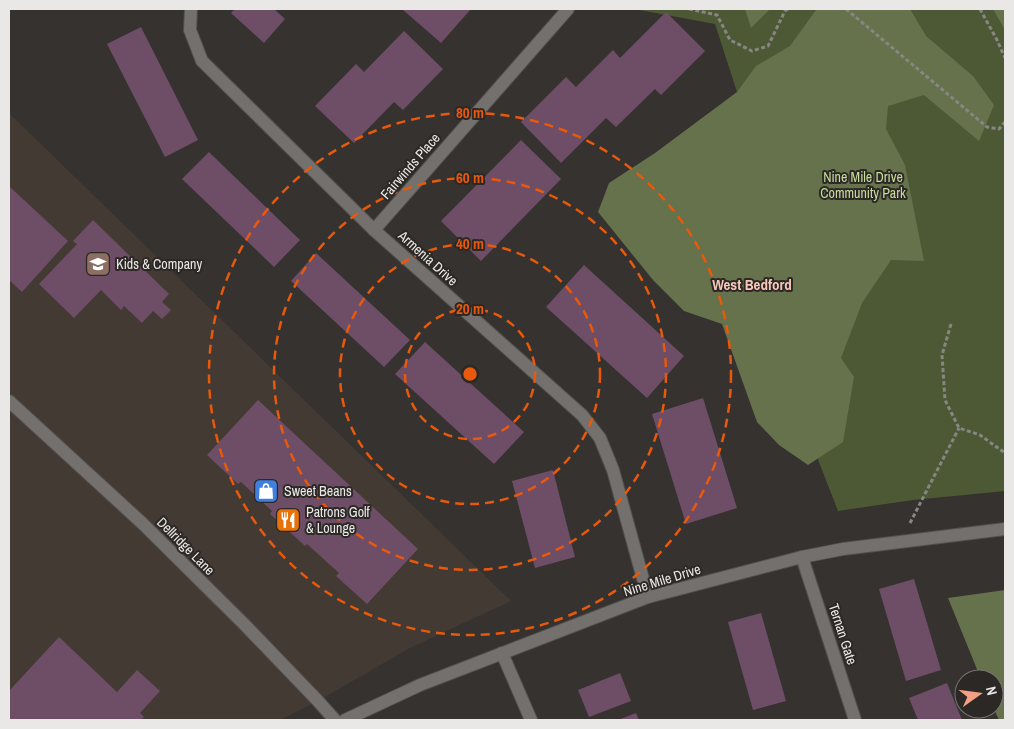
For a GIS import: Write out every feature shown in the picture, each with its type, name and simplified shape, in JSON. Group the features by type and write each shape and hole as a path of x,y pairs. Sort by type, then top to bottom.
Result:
{"street":[{"name":"Armenia Drive","path":"191,9 190,30 202,61 374,230 582,415 600,438 613,470 648,597"},
{"name":"Fairwinds Place","path":"374,230 568,9"},
{"name":"Dellridge Lane","path":"9,401 142,523 251,631 335,720"},
{"name":"Nine Mile Drive","path":"345,720 420,685 648,597 802,557 843,549 1005,529"},
{"name":"Ternan Gate","path":"802,557 855,720"},
{"path":"502,654 532,720"}],"path":[{"path":"689,9 716,15 730,40 752,51 768,46 785,11 788,9"},
{"path":"846,9 987,128 999,129 1005,122"},
{"path":"980,9 1005,58"},
{"path":"951,324 942,355 946,400 959,428 980,435 1005,452"},
{"path":"901,542 959,428"}],"shaded area":[{"path":"9,113 511,601 410,648 318,701 280,720 9,720"}],"green space":[{"name":"Nine Mile Drive Community Park","path":"634,9 1005,9 1005,491 913,500 838,511 772,341 737,92 715,24"},
{"path":"745,9 770,9 751,28"},
{"path":"910,9 926,36 973,76 994,105 979,141 924,95 888,106 886,129 905,165 924,261 891,260 862,303 841,358 854,377 843,442 808,465 779,445 757,422 722,324 684,311 653,280 598,212 609,183 655,153 737,92 756,66 790,46 816,10"},
{"path":"993,9 1005,9 1005,30"},
{"path":"1005,590 1005,720 999,719 1004,719 1004,669 977,669 948,598"}],"building":[{"path":"235,9 274,9 285,19 264,43 231,13"},
{"path":"402,9 471,9 441,43"},
{"path":"666,12 705,51 661,95 655,89 616,127 606,118 561,163 521,122 566,77 576,87 613,50 620,58"},
{"path":"141,27 198,140 165,157 107,44"},
{"path":"404,31 443,69 403,110 394,102 354,143 315,106 356,64 364,72"},
{"path":"521,140 561,179 481,261 441,221"},
{"path":"209,152 300,240 274,267 182,179"},
{"path":"9,186 68,241 22,292 9,280"},
{"name":"Kids & Company","path":"93,220 169,294 162,302 171,310 162,319 153,311 142,323 124,306 121,310 101,290 74,318 39,284 77,244 73,241"},
{"path":"316,253 410,340 384,367 291,281"},
{"path":"584,265 684,356 647,398 546,307"},
{"path":"425,342 524,432 494,464 395,374"},
{"path":"703,398 737,508 686,524 652,414"},
{"path":"258,400 418,549 367,604 336,576 339,573 307,544 305,546 270,514 272,511 241,482 238,484 207,455"},
{"path":"553,470 575,557 535,568 512,481"},
{"path":"914,579 941,670 906,681 879,589"},
{"path":"761,613 786,701 753,710 728,622"},
{"path":"59,637 117,692 137,670 160,691 140,713 144,717 141,720 9,720 9,691"},
{"path":"620,673 631,701 589,717 578,690"},
{"path":"947,683 954,700 954,719 962,720 918,720 909,698"},
{"path":"636,713 639,720 618,720"}],"place":[{"name":"Kids & Company","path":"98,264"},
{"name":"Sweet Beans","path":"266,491"},
{"name":"Patrons Golf & Lounge","path":"288,520"}],"district":[{"name":"West Bedford","path":"752,285"}]}
